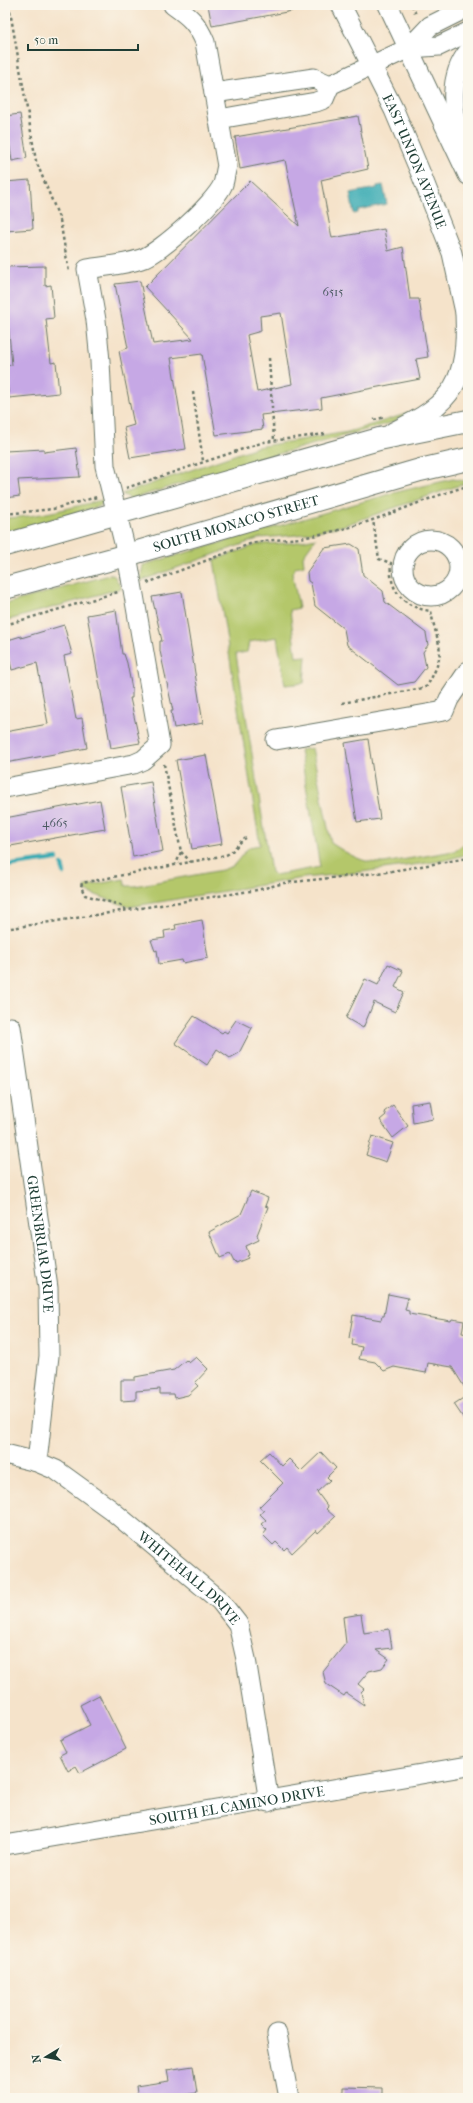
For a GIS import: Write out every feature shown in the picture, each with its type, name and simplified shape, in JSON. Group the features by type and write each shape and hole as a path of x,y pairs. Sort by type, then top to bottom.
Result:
{"main road":[{"path":"5,546 116,515 232,480 373,430 468,421"},
{"name":"SOUTH MONACO STREET","path":"5,588 127,555 420,470 468,459"}],"street":[{"path":"5,788 134,764 143,760 160,745 127,555 116,515 103,493 104,466 98,339 87,269 141,259 153,254 164,246 216,196 223,184 226,166 205,42 200,29 192,19 173,5"},
{"name":"EAST UNION AVENUE","path":"341,5 418,167 452,253 467,318 465,352 460,374 455,385 445,398 429,412 405,426 373,430"},
{"path":"388,5 466,169"},
{"path":"219,119 309,104 324,99 330,85 409,48 430,26 468,7"},
{"path":"409,48 438,46 468,32"},
{"path":"466,169 455,117 453,96 457,72 468,52"},
{"path":"214,93 314,78 330,85"},
{"path":"276,740 444,711 449,699 468,671"},
{"name":"GREENBRIAR DRIVE","path":"11,1027 48,1288 49,1356 37,1462"},
{"name":"WHITEHALL DRIVE","path":"5,1454 37,1462 56,1470 110,1509 220,1601 238,1624 246,1659 269,1802"},
{"name":"SOUTH EL CAMINO DRIVE","path":"5,1846 269,1802 468,1766"},
{"path":"277,2034 288,2098"}],"path":[{"path":"9,5 36,161 60,220 70,275"},
{"path":"412,5 416,15"},
{"path":"268,358 274,440"},
{"path":"193,392 203,461"},
{"path":"373,430 388,416"},
{"path":"5,514 53,509 274,440 332,432"},
{"path":"5,625 133,588 260,541 290,539 342,529 373,520 433,496 468,486"},
{"path":"342,703 423,688 427,686 440,660 440,648 431,610 415,607 398,596 392,580 391,563 379,559 373,520"},
{"path":"160,745 181,852 176,865"},
{"path":"126,910 120,905 84,895 81,887 82,883 226,855 233,852 240,842 246,838"},
{"path":"181,852 191,862"},
{"path":"5,930 258,890 284,883 386,872 468,858"}],"green space":[{"path":"409,413 394,422 260,459 131,499 122,494 257,447 348,432"},
{"path":"453,479 465,481 466,483 342,526 297,535 260,538 140,581 143,565 393,493"},
{"path":"106,499 100,506 5,533 5,518 43,514"},
{"path":"316,538 303,556 304,565 296,567 292,573 299,608 290,610 296,657 306,656 304,683 285,685 277,637 249,642 247,652 236,654 271,872 275,875 320,867 300,750 312,748 331,843 356,858 376,863 384,863 454,851 468,841 468,854 442,861 354,873 303,878 129,907 85,891 86,886 124,879 126,886 135,886 222,870 233,866 249,847 260,845 214,560 259,544 292,543"},
{"path":"113,574 122,588 5,621 5,604"}],"water":[{"path":"383,185 387,204 358,210 358,213 354,214 350,193 377,188 377,186"}],"building":[{"path":"208,5 291,5 292,11 212,26"},
{"path":"20,114 27,158 12,161 5,116"},
{"path":"358,116 368,169 321,180 332,238 384,229 388,251 403,247 410,299 419,299 428,357 416,359 420,379 321,398 322,408 261,415 263,429 216,435 202,354 171,358 186,449 130,458 124,428 134,425 119,351 128,348 115,284 140,281 153,344 193,339 145,287 250,181 299,226 285,160 240,169 235,137","holes":["281,313 292,384 257,392 247,335 261,331 260,316"]},
{"path":"30,180 33,229 5,231 5,182"},
{"path":"45,266 45,286 51,285 54,318 46,319 51,363 56,362 59,393 9,398 5,366 12,365 8,322 5,322 5,267"},
{"path":"76,448 80,477 18,480 20,496 5,498 5,451 44,449 44,452"},
{"path":"351,544 359,549 363,575 383,591 385,602 426,633 428,645 423,652 426,667 414,682 398,685 347,645 344,629 315,606 311,583 308,581 307,572 324,548"},
{"path":"182,592 203,723 174,728 171,711 173,711 160,651 160,641 162,641 152,597"},
{"path":"116,610 122,654 124,654 127,663 132,689 132,698 130,698 140,743 111,748 87,615"},
{"path":"64,625 72,654 64,656 76,719 82,718 87,748 5,763 5,732 48,724 37,663 12,670 5,641 21,636 21,638"},
{"path":"368,739 380,819 357,822 345,743"},
{"path":"206,755 222,844 192,849 176,760"},
{"path":"151,782 163,851 133,857 121,787"},
{"path":"100,800 105,829 5,847 5,818"},
{"path":"202,920 208,958 183,963 182,960 159,964 157,950 155,951 151,940 165,938 164,931 176,929 175,925"},
{"path":"388,964 403,971 395,987 404,992 395,1012 374,1002 363,1028 346,1018 365,979 378,985"},
{"path":"194,1016 222,1033 224,1031 227,1033 236,1020 252,1028 239,1053 230,1058 217,1049 207,1065 175,1043"},
{"path":"430,1101 433,1119 413,1123 411,1104"},
{"path":"393,1105 408,1126 393,1138 380,1120 386,1115 384,1112"},
{"path":"372,1136 393,1143 386,1162 366,1155"},
{"path":"251,1191 268,1198 265,1206 268,1207 257,1235 259,1240 246,1246 249,1255 247,1256 248,1258 236,1263 230,1254 220,1258 209,1232 241,1214"},
{"path":"388,1294 408,1298 405,1310 409,1311 409,1314 451,1321 452,1319 464,1321 462,1333 468,1334 468,1393 452,1367 428,1363 426,1373 394,1367 384,1371 375,1362 359,1359 362,1347 352,1345 353,1339 349,1338 353,1315 381,1320 382,1316 384,1316"},
{"path":"196,1357 208,1369 195,1383 198,1386 188,1395 175,1398 174,1394 160,1394 160,1389 136,1391 136,1400 121,1401 121,1380 135,1380 135,1377 174,1370 186,1360 189,1363"},
{"path":"468,1395 468,1425 454,1404"},
{"path":"269,1452 282,1466 289,1459 301,1471 321,1452 336,1468 327,1477 330,1480 317,1492 328,1507 326,1509 335,1517 318,1533 316,1530 292,1553 287,1547 284,1550 276,1542 273,1545 263,1535 267,1530 261,1524 266,1520 260,1514 264,1511 259,1507 283,1483 260,1460"},
{"path":"361,1614 364,1633 389,1629 392,1648 376,1650 389,1659 382,1668 369,1671 358,1684 364,1689 361,1692 364,1705 346,1693 344,1696 326,1684 323,1672 346,1643 343,1617"},
{"path":"99,1695 126,1749 80,1773 76,1766 68,1771 60,1755 66,1752 60,1740 90,1725 80,1705"},
{"path":"193,2066 197,2093 162,2098 138,2098 136,2086 169,2081 167,2070"},
{"path":"343,2087 382,2088 382,2098 343,2098"}],"waterway":[{"path":"5,866 57,859"},
{"path":"62,865 64,874"}]}
